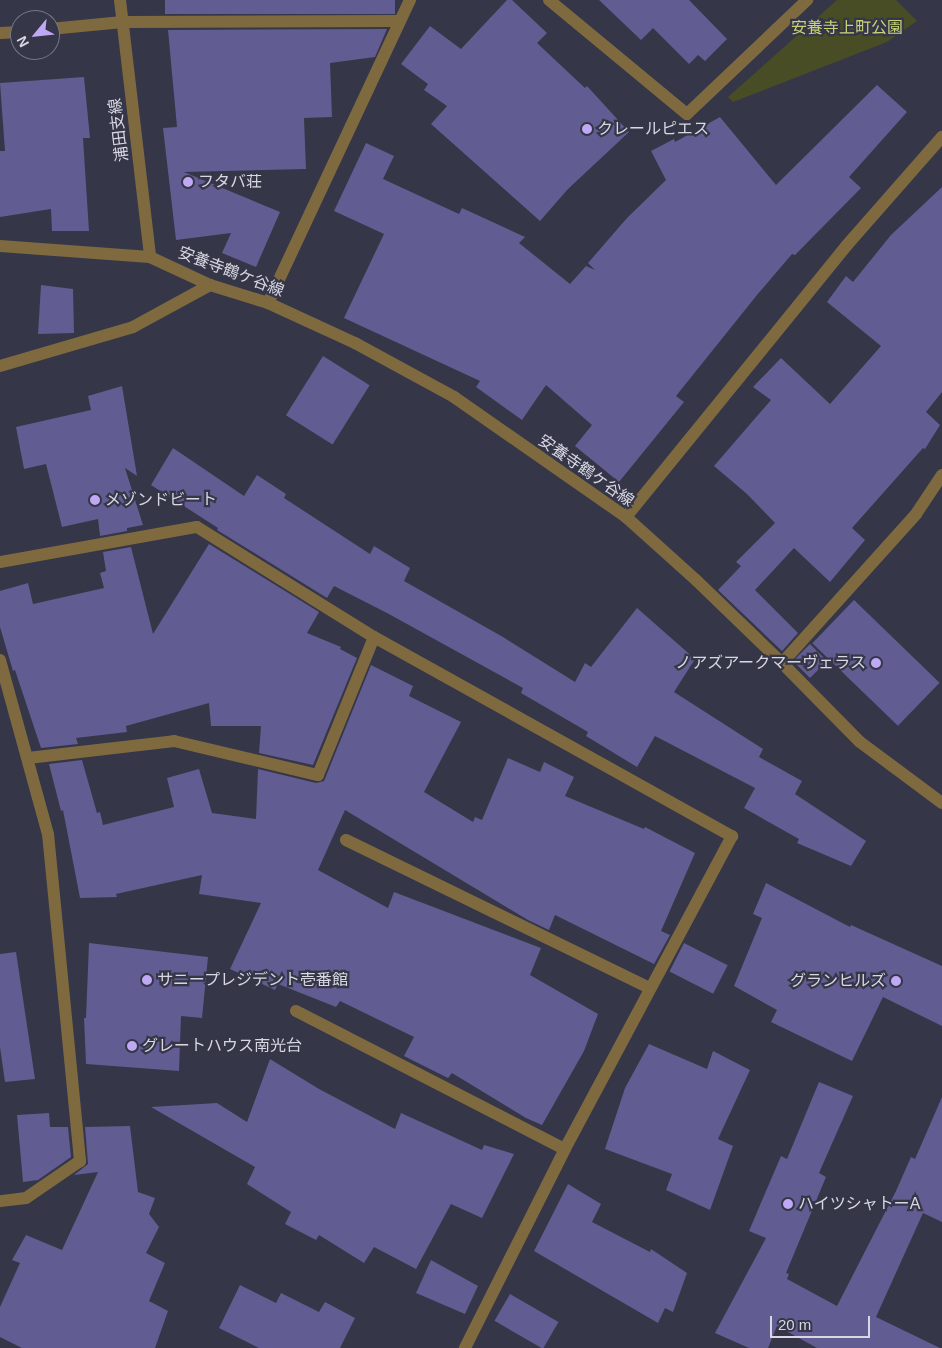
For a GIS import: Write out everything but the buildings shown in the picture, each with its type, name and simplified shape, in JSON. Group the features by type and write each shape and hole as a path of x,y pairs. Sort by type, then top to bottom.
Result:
{"street":[{"name":"浦田支線","path":"120,0 150,257"},
{"path":"268,303 410,0"},
{"path":"549,0 687,114 807,0"},
{"path":"60,28 123,22 400,21"},
{"path":"626,517 847,245 942,137"},
{"path":"0,246 150,257"},
{"name":"安養寺鶴ケ谷線","path":"150,257 210,285 268,303 355,343 454,397 626,517 696,580 860,742 942,803"},
{"path":"0,366 133,327 210,285"},
{"path":"782,663 916,514 942,475"},
{"path":"0,562 197,527 374,637 732,836 565,1149 465,1348"},
{"path":"28,758 174,741 318,775 374,637"},
{"path":"0,660 48,834 80,1161 26,1198 0,1201"},
{"path":"346,840 650,988"},
{"path":"296,1011 565,1149"}],"green space":[{"name":"安養寺上町公園","path":"837,0 896,0 917,21 887,42 733,102 728,97"}],"place":[{"name":"クレールピエス","path":"587,129"},
{"name":"フタバ荘","path":"188,182"},
{"name":"メゾンドビート","path":"95,500"},
{"name":"ノアズアークマーヴェラス","path":"876,663"},
{"name":"サニープレジデント壱番館","path":"147,980"},
{"name":"グランヒルズ","path":"896,981"},
{"name":"グレートハウス南光台","path":"132,1046"},
{"name":"ハイツシャトーA","path":"788,1204"}]}
